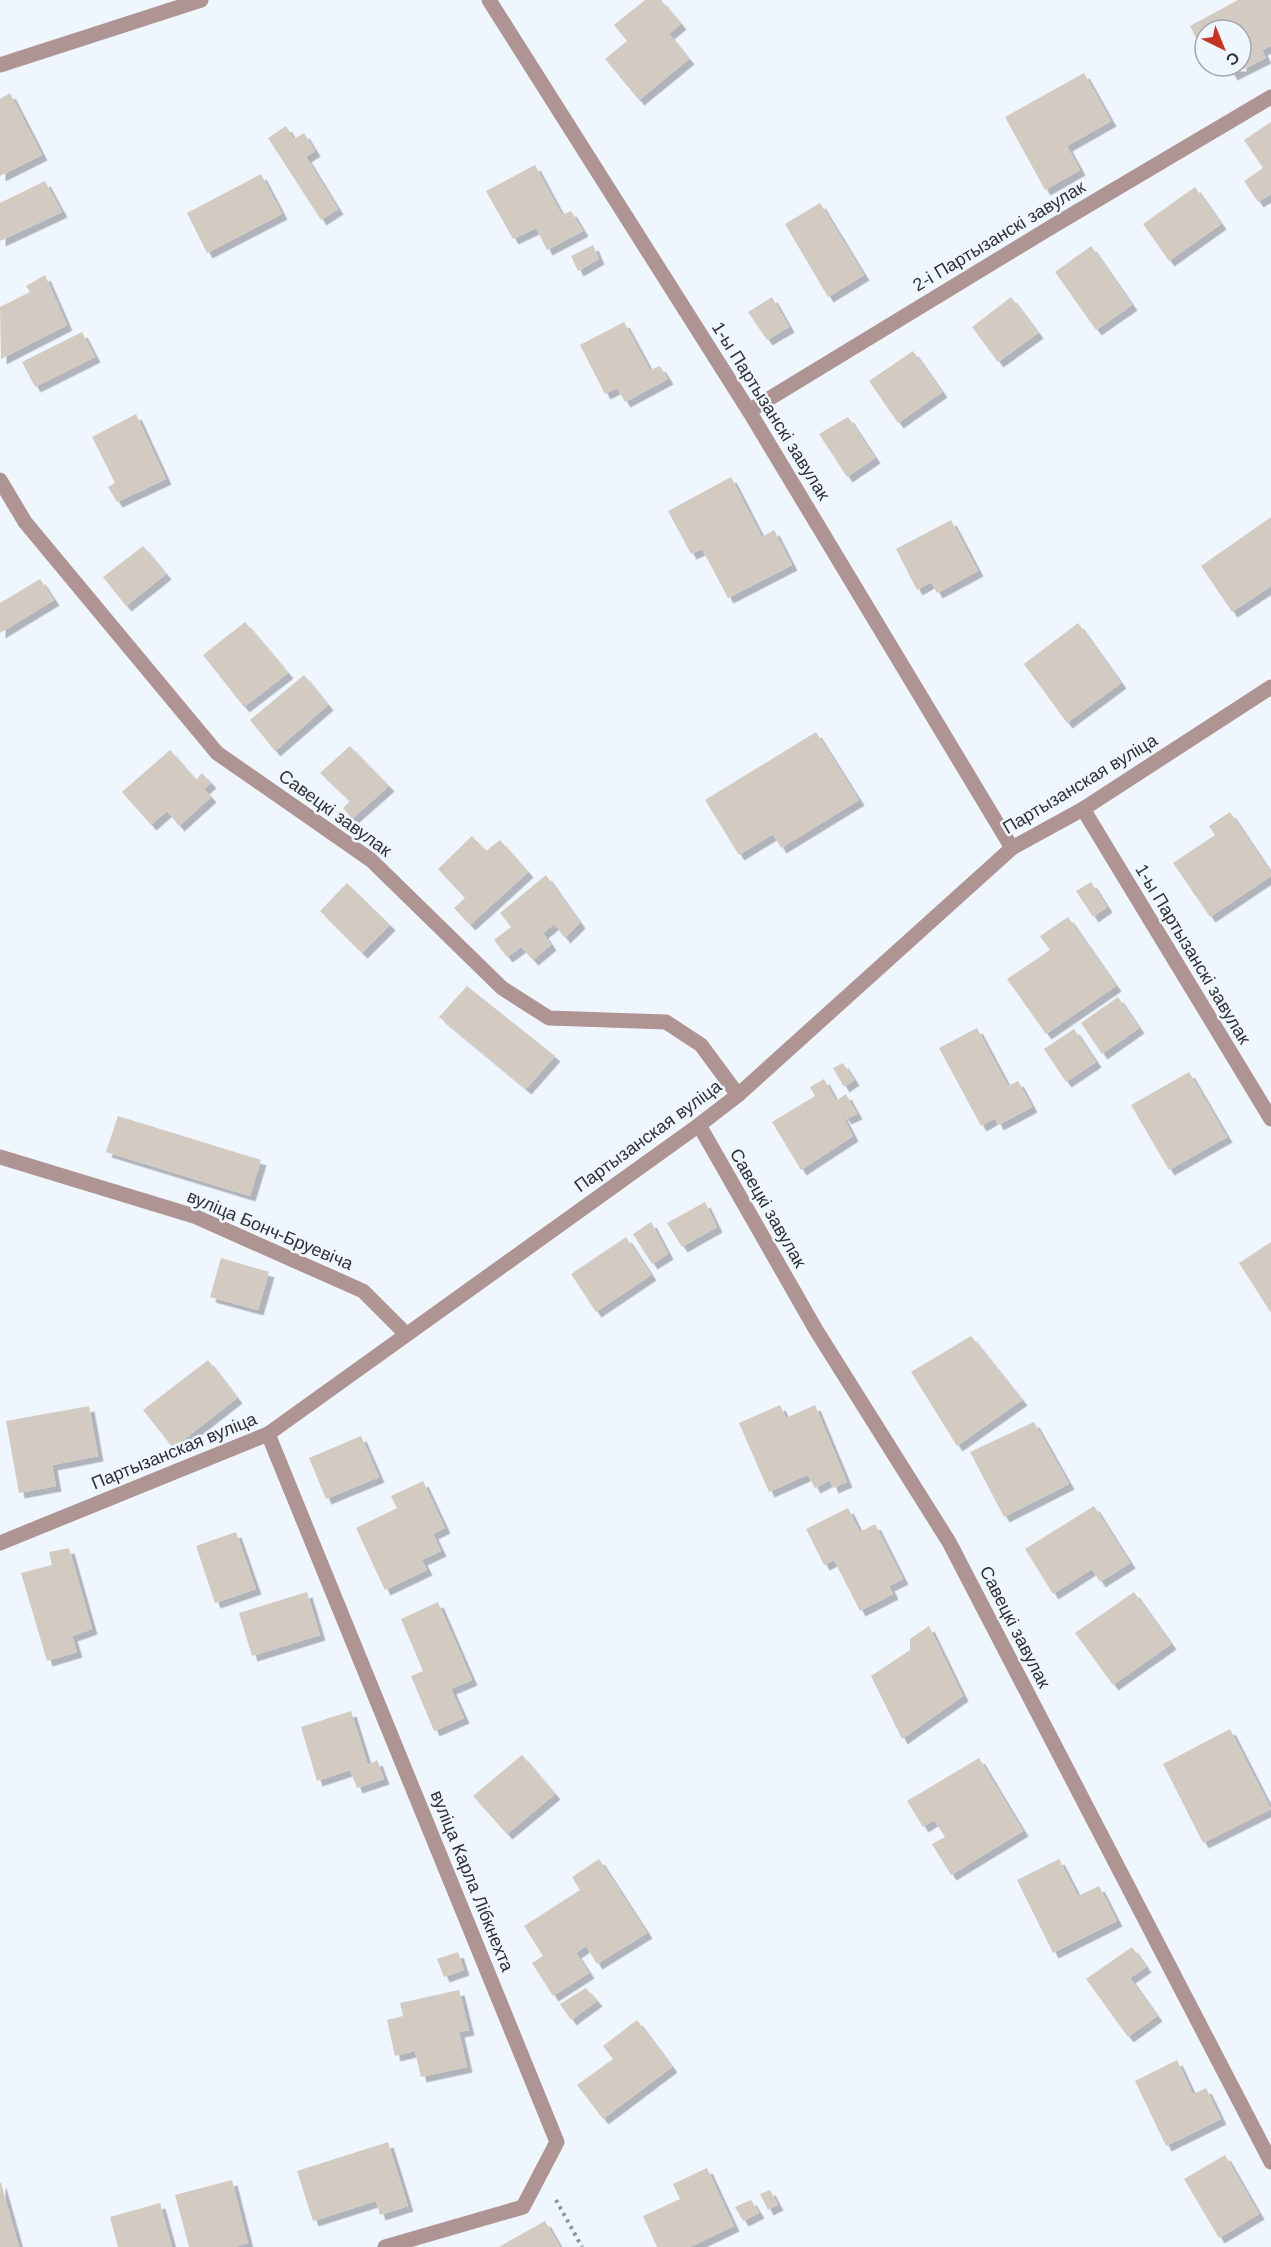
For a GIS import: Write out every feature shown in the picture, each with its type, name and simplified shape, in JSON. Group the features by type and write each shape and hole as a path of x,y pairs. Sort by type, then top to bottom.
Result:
{"street":[{"path":"0,65 201,0"},
{"name":"1-ы Партызанскі завулак","path":"489,0 749,411 1012,848"},
{"name":"2-і Партызанскі завулак","path":"749,411 1053,226 1271,97"},
{"name":"Савецкі завулак","path":"0,480 25,522 218,753 370,860 501,988 549,1018 666,1022 701,1045 738,1095"},
{"name":"Партызанская вуліца","path":"0,1543 268,1434 738,1095 1012,848 1083,809 1271,687"},
{"name":"1-ы Партызанскі завулак","path":"1083,809 1271,1119"},
{"name":"Савецкі завулак","path":"699,1125 816,1330 949,1542 1271,2162"},
{"name":"вуліца Бонч-Бруевіча","path":"0,1157 194,1216 363,1291 406,1334"},
{"name":"вуліца Карла Лібкнехта","path":"268,1434 557,2142 523,2207 385,2247"}],"path":[{"path":"541,2174 582,2247"}],"building":[{"path":"645,0 661,0 681,24 669,34 689,59 639,100 605,59 627,41 614,25"},
{"path":"1238,0 1271,0 1271,46 1262,50 1266,58 1253,64 1253,18 1205,18"},
{"path":"1084,73 1111,121 1067,146 1080,170 1045,190 1005,117"},
{"path":"10,93 42,155 0,176 0,99"},
{"path":"1271,122 1271,194 1258,202 1244,181 1263,168 1244,140"},
{"path":"286,126 294,139 304,133 315,151 306,157 338,209 321,220 268,138"},
{"path":"535,165 562,215 571,211 583,231 547,250 536,228 513,239 486,191"},
{"path":"261,174 282,214 207,253 187,213"},
{"path":"45,181 62,212 0,241 0,203"},
{"path":"1195,187 1221,224 1169,261 1143,224"},
{"path":"820,203 864,275 828,297 785,224"},
{"path":"593,245 599,259 578,271 571,256"},
{"path":"1091,246 1132,305 1096,330 1055,272"},
{"path":"45,275 67,325 1,359 0,307 30,292 26,286"},
{"path":"772,297 789,327 767,340 748,312"},
{"path":"1011,297 1038,333 998,362 972,327"},
{"path":"624,322 650,370 660,366 668,379 625,402 617,388 605,394 580,345"},
{"path":"82,332 95,357 35,387 22,362"},
{"path":"913,351 942,392 898,423 869,381"},
{"path":"136,414 166,479 117,502 108,487 115,483 92,437"},
{"path":"848,417 875,458 847,477 819,434"},
{"path":"731,477 762,537 774,530 792,565 728,598 702,549 691,554 668,511"},
{"path":"1271,517 1271,586 1232,612 1201,566"},
{"path":"951,520 978,571 937,593 931,582 917,590 896,549"},
{"path":"143,546 166,574 126,606 103,577"},
{"path":"40,579 54,600 0,633 0,603"},
{"path":"245,622 288,673 244,707 203,655"},
{"path":"1078,623 1121,683 1067,723 1024,664"},
{"path":"304,675 328,705 275,751 250,720"},
{"path":"816,732 859,800 781,848 773,834 739,855 705,800"},
{"path":"350,746 389,786 352,819 343,808 350,801 320,773"},
{"path":"170,750 196,780 202,773 211,783 204,789 211,797 179,826 167,811 151,825 122,792"},
{"path":"1230,812 1271,876 1210,917 1173,863 1215,835 1209,826"},
{"path":"472,836 486,851 500,840 528,872 470,925 454,908 465,898 438,869"},
{"path":"546,875 580,923 565,938 554,924 543,933 551,945 533,960 521,947 507,957 494,940 511,927 500,913"},
{"path":"1091,882 1107,907 1093,917 1076,891"},
{"path":"347,883 390,925 362,953 320,911"},
{"path":"1068,917 1116,986 1046,1034 1007,979 1050,950 1040,936"},
{"path":"467,986 555,1056 526,1089 439,1017"},
{"path":"1118,997 1139,1028 1102,1054 1081,1023"},
{"path":"977,1028 1008,1086 1018,1081 1032,1107 998,1125 995,1118 981,1126 939,1048"},
{"path":"1074,1029 1096,1062 1066,1082 1044,1049"},
{"path":"843,1063 854,1080 844,1087 833,1068"},
{"path":"1189,1072 1227,1137 1169,1170 1131,1105"},
{"path":"824,1079 836,1101 846,1094 857,1114 846,1119 838,1107 853,1136 801,1170 772,1122 815,1096 810,1087"},
{"path":"118,1116 261,1160 250,1196 106,1152"},
{"path":"705,1202 717,1227 682,1247 667,1223"},
{"path":"651,1222 668,1254 652,1264 633,1234"},
{"path":"626,1237 651,1275 596,1312 571,1274"},
{"path":"1271,1242 1271,1313 1239,1263"},
{"path":"221,1258 269,1272 258,1310 210,1297"},
{"path":"971,1336 1022,1400 957,1446 911,1372"},
{"path":"208,1360 237,1398 173,1448 143,1410"},
{"path":"780,1405 786,1418 815,1405 847,1482 833,1488 830,1480 815,1488 804,1468 807,1475 769,1492 739,1423"},
{"path":"89,1406 98,1456 52,1465 56,1486 19,1493 6,1421"},
{"path":"1034,1422 1069,1484 1004,1517 970,1452"},
{"path":"361,1436 379,1477 326,1499 309,1458"},
{"path":"423,1481 445,1528 433,1534 441,1551 422,1560 427,1570 385,1590 356,1528 397,1508 391,1496"},
{"path":"1094,1506 1130,1563 1100,1582 1092,1569 1053,1594 1025,1549"},
{"path":"848,1508 860,1532 875,1524 903,1579 889,1586 893,1594 860,1611 834,1560 824,1565 806,1529"},
{"path":"236,1532 256,1589 215,1603 196,1546"},
{"path":"69,1548 92,1629 72,1636 77,1652 47,1661 21,1573 52,1565 49,1552"},
{"path":"307,1592 320,1635 252,1656 239,1613"},
{"path":"1134,1592 1171,1644 1113,1685 1075,1633"},
{"path":"438,1602 472,1680 451,1689 464,1718 434,1731 411,1676 423,1671 401,1619"},
{"path":"929,1626 963,1696 902,1739 871,1676 910,1650 910,1639"},
{"path":"351,1711 368,1765 377,1760 384,1779 357,1788 350,1770 317,1781 301,1727"},
{"path":"1230,1729 1271,1809 1203,1843 1163,1764"},
{"path":"522,1755 555,1794 507,1834 473,1796"},
{"path":"979,1758 1023,1831 951,1875 932,1844 945,1837 934,1820 923,1827 907,1801"},
{"path":"599,1859 647,1933 597,1964 586,1946 576,1953 589,1973 553,1996 532,1963 543,1956 524,1926 580,1890 572,1877"},
{"path":"1059,1859 1078,1896 1099,1886 1117,1921 1053,1953 1017,1880"},
{"path":"1132,1947 1146,1967 1130,1978 1157,2016 1128,2037 1086,1979"},
{"path":"458,1952 464,1970 444,1977 437,1959"},
{"path":"586,1988 597,2001 571,2020 560,2004"},
{"path":"459,1990 469,2030 459,2032 467,2067 421,2077 415,2051 395,2056 387,2020 403,2016 400,2003"},
{"path":"637,2020 672,2067 603,2119 577,2085 613,2059 603,2046"},
{"path":"1177,2060 1193,2094 1206,2088 1221,2119 1166,2146 1135,2081"},
{"path":"388,2142 408,2206 380,2215 376,2201 313,2221 297,2171"},
{"path":"1225,2155 1259,2214 1219,2238 1184,2179"},
{"path":"707,2168 734,2226 690,2247 657,2247 643,2216 680,2199 673,2184"},
{"path":"232,2180 248,2243 234,2247 189,2247 175,2195"},
{"path":"1,2183 19,2247 0,2247"},
{"path":"770,2190 778,2205 768,2210 760,2194"},
{"path":"751,2200 759,2213 743,2221 735,2207"},
{"path":"160,2203 172,2247 118,2247 110,2217"},
{"path":"545,2221 560,2247 499,2247"}]}
